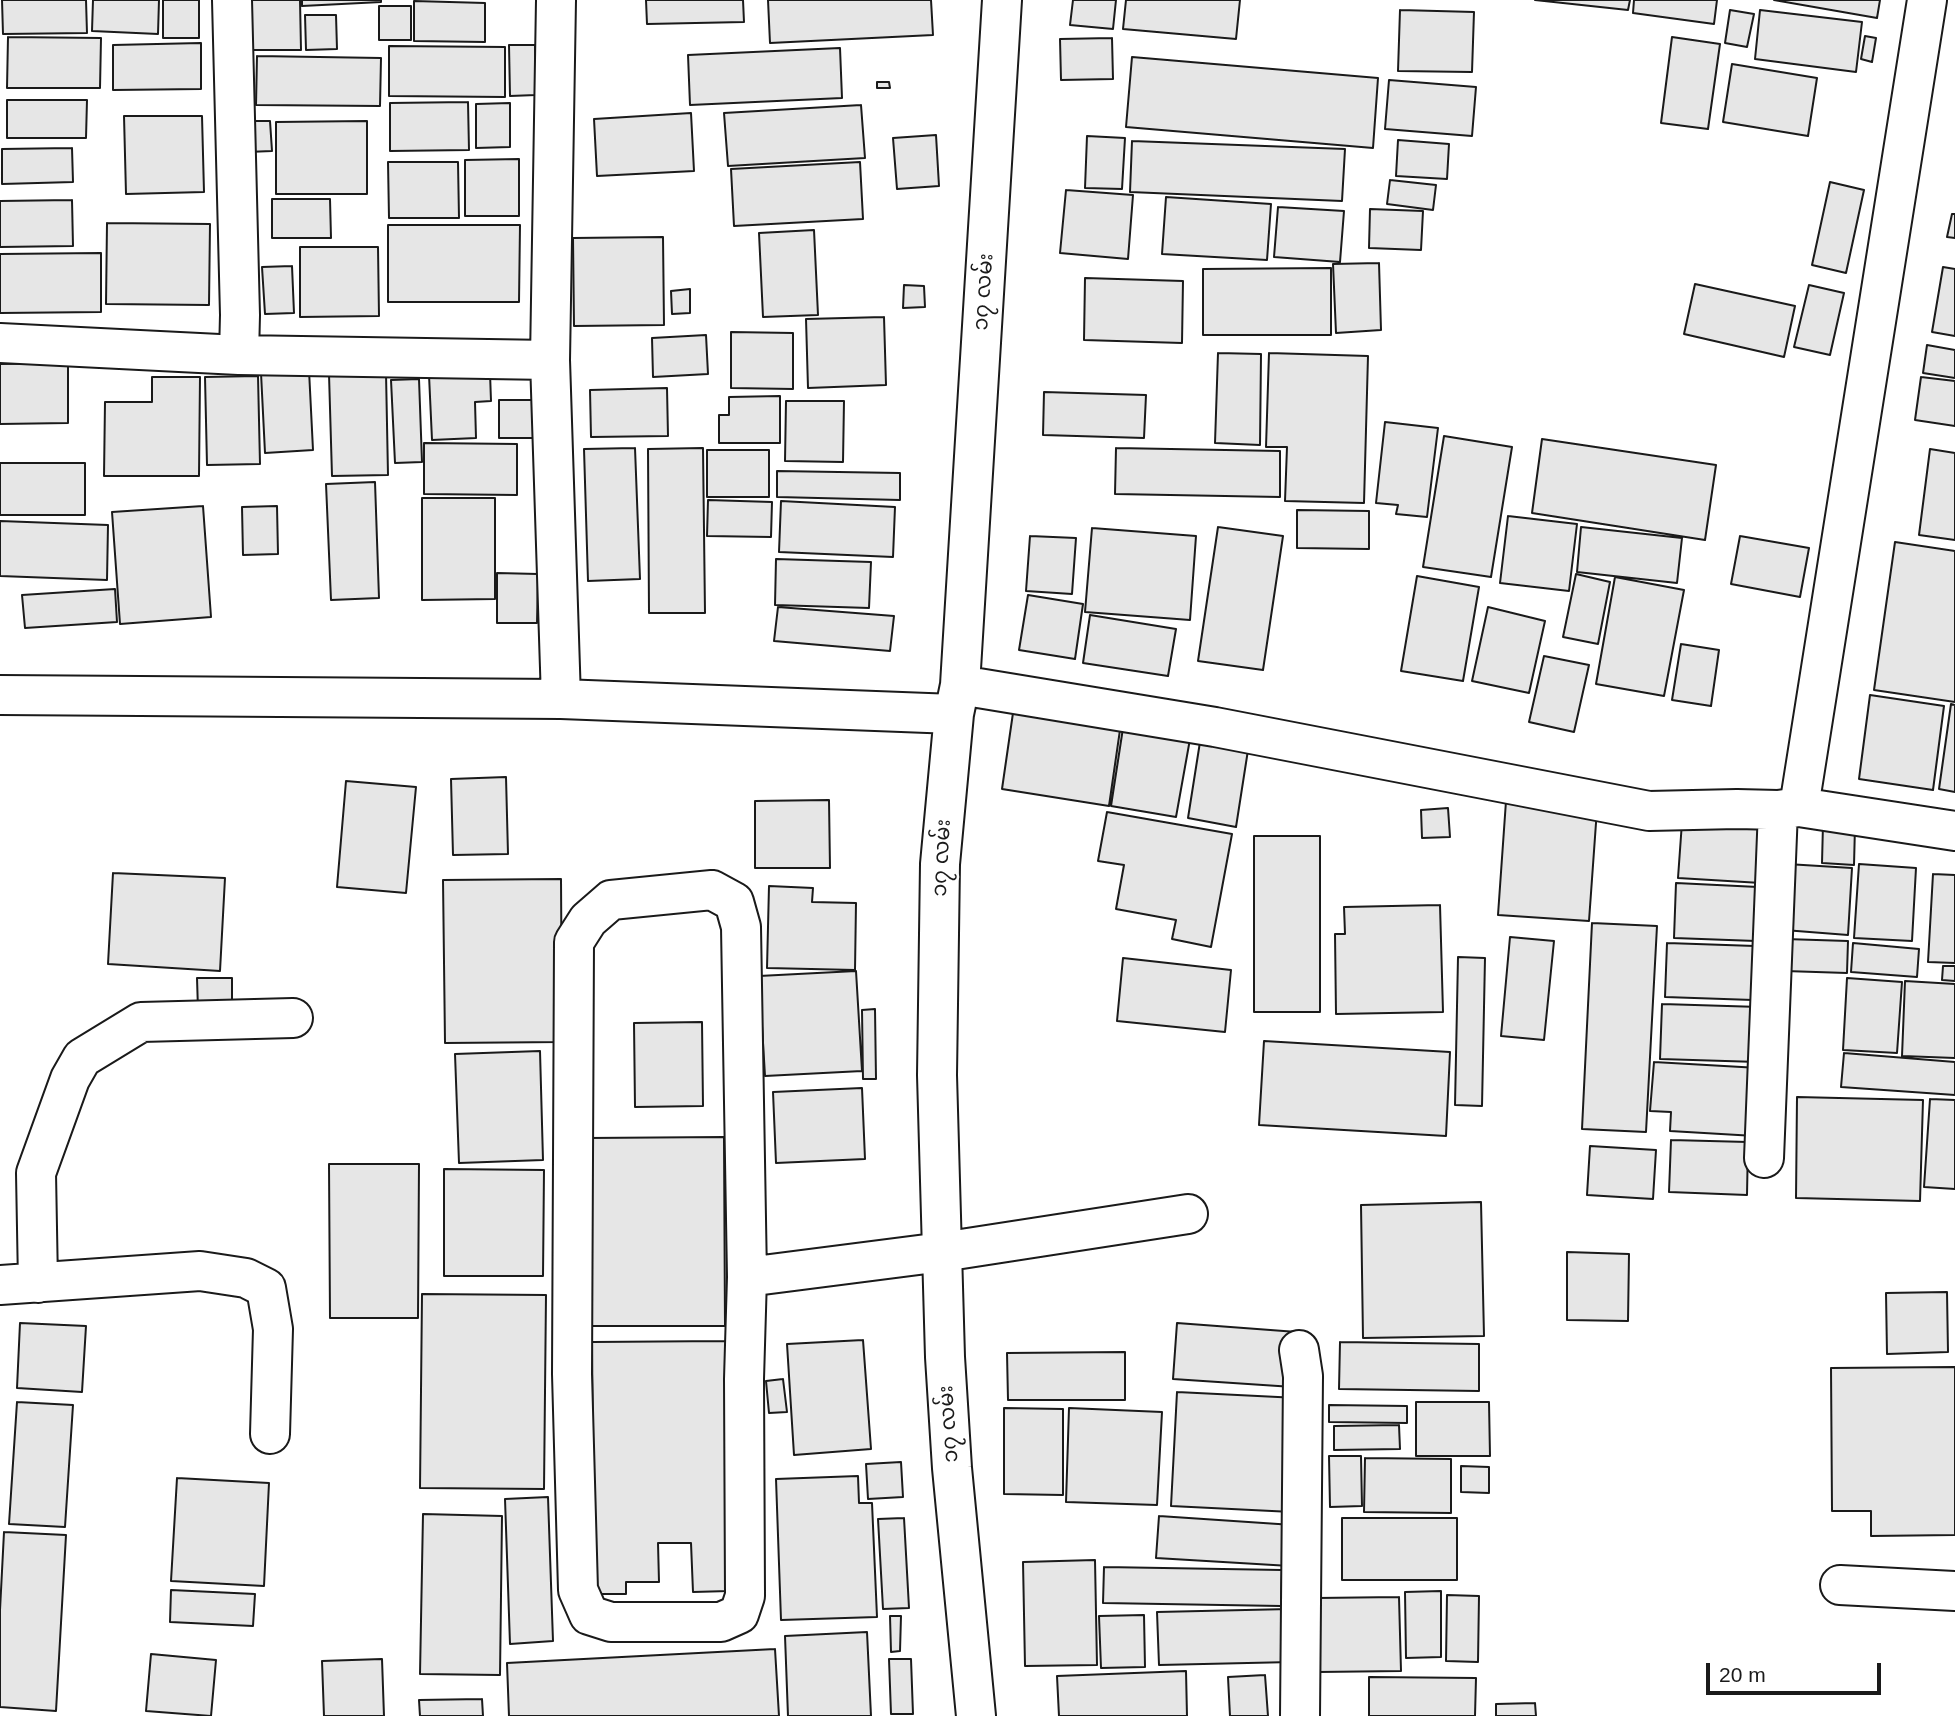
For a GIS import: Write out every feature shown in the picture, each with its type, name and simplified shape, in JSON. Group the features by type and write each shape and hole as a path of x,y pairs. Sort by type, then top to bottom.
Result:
{"street":[{"path":"232,0 239,355"},
{"path":"556,0 550,360 561,699"},
{"name":"၁၇ လမ်း","path":"976,1716 952,1468 945,1357 937,1075 940,878 957,700 1002,0"},
{"path":"1764,1158 1789,809 1927,0"},
{"path":"0,343 239,355 550,360"},
{"path":"0,695 957,700 1215,727 1649,811 1789,809 1955,831"},
{"path":"712,890 734,902 741,927 747,1277 744,1379 745,1596 739,1614 721,1622 611,1622 589,1615 578,1590 572,1374 574,943 588,920 611,900 712,890"},
{"path":"38,1283 36,1173 70,1079 82,1058 141,1022 293,1018"},
{"path":"747,1277 942,1252 1188,1214"},
{"path":"0,1285 200,1271 246,1278 265,1288 273,1329 270,1434"},
{"path":"1299,1350 1303,1376 1300,1716"},
{"path":"1840,1585 1955,1591"}],"building":[{"path":"2,0 86,0 87,33 3,34"},
{"path":"93,0 159,0 158,34 92,31"},
{"path":"163,0 199,0 199,38 163,38"},
{"path":"244,0 300,0 301,50 245,50"},
{"path":"302,0 381,0 381,2 302,6"},
{"path":"646,0 743,0 744,22 647,24"},
{"path":"768,0 931,0 933,35 770,43"},
{"path":"1073,0 1116,0 1113,29 1070,25"},
{"path":"1126,0 1240,0 1236,39 1123,29"},
{"path":"1535,0 1630,0 1628,10"},
{"path":"1634,0 1717,0 1714,24 1633,13"},
{"path":"1774,0 1880,0 1877,18"},
{"path":"414,1 485,3 485,42 414,41"},
{"path":"379,6 411,6 411,40 379,40"},
{"path":"1400,10 1474,12 1472,72 1398,71"},
{"path":"1730,10 1754,14 1747,47 1725,43"},
{"path":"1760,10 1862,22 1856,72 1755,59"},
{"path":"305,15 336,15 337,49 306,50"},
{"path":"1865,36 1876,38 1872,62 1861,59"},
{"path":"8,37 101,38 100,88 7,88"},
{"path":"1672,37 1720,44 1708,129 1661,123"},
{"path":"1112,38 1113,79 1061,80 1060,39"},
{"path":"201,43 201,89 113,90 113,45"},
{"path":"509,45 535,45 536,95 510,96"},
{"path":"389,46 505,47 505,97 389,96"},
{"path":"840,48 842,98 690,105 688,55"},
{"path":"257,56 381,58 380,106 256,105"},
{"path":"1132,57 1378,78 1373,148 1126,127"},
{"path":"1732,64 1817,78 1808,136 1723,122"},
{"path":"1389,80 1476,87 1472,136 1385,129"},
{"path":"877,82 889,82 890,88 877,88"},
{"path":"7,100 87,100 86,138 7,138"},
{"path":"468,102 469,150 390,151 390,103"},
{"path":"510,103 510,147 476,148 476,104"},
{"path":"861,105 865,158 728,166 724,113"},
{"path":"691,113 694,171 597,176 594,119"},
{"path":"124,116 202,116 204,192 126,194"},
{"path":"246,121 270,121 272,151 247,152"},
{"path":"367,121 367,194 276,194 276,122"},
{"path":"936,135 939,186 897,189 893,138"},
{"path":"1087,136 1125,138 1122,189 1085,188"},
{"path":"1398,140 1449,144 1447,179 1396,176"},
{"path":"1132,141 1345,149 1342,201 1130,192"},
{"path":"72,148 73,182 2,184 2,149"},
{"path":"519,159 519,216 465,216 465,160"},
{"path":"388,162 458,162 459,218 389,218"},
{"path":"860,162 863,219 734,226 731,169"},
{"path":"1390,180 1436,185 1433,210 1387,204"},
{"path":"1830,182 1864,190 1846,273 1812,265"},
{"path":"1066,190 1133,195 1128,259 1060,253"},
{"path":"1166,197 1271,204 1267,260 1162,254"},
{"path":"272,199 330,199 331,238 272,238"},
{"path":"72,200 73,246 0,247 0,201"},
{"path":"1278,207 1344,211 1340,262 1274,257"},
{"path":"1370,209 1423,211 1421,250 1369,248"},
{"path":"1952,214 1955,214 1955,238 1947,237"},
{"path":"107,223 210,224 209,305 106,304"},
{"path":"388,225 520,225 519,302 388,302"},
{"path":"814,230 818,315 763,317 759,233"},
{"path":"663,237 664,325 574,326 573,238"},
{"path":"300,247 378,247 379,316 300,317"},
{"path":"101,253 101,312 0,313 0,254"},
{"path":"1379,263 1381,330 1336,333 1333,264"},
{"path":"292,266 294,313 265,314 262,267"},
{"path":"1943,267 1955,269 1955,336 1932,332"},
{"path":"1331,268 1331,335 1203,335 1203,269"},
{"path":"1085,278 1183,281 1182,343 1084,340"},
{"path":"1695,284 1795,306 1784,357 1684,334"},
{"path":"904,285 924,286 925,307 903,308"},
{"path":"1809,285 1844,293 1830,355 1794,347"},
{"path":"690,289 690,313 672,314 671,291"},
{"path":"884,317 886,385 808,388 806,319"},
{"path":"731,332 793,333 793,389 731,388"},
{"path":"706,335 708,374 653,377 652,338"},
{"path":"1927,345 1955,350 1955,378 1923,373"},
{"path":"1218,353 1261,354 1260,445 1215,443"},
{"path":"1269,353 1368,356 1364,503 1285,501 1287,447 1266,447"},
{"path":"68,363 68,423 0,424 0,364"},
{"path":"309,370 313,450 265,453 261,373"},
{"path":"386,373 388,475 332,476 329,374"},
{"path":"490,373 491,401 475,402 476,438 432,440 429,375"},
{"path":"258,376 260,464 207,465 205,377"},
{"path":"152,377 200,377 199,476 104,476 105,402 152,402"},
{"path":"1921,377 1955,381 1955,426 1915,420"},
{"path":"419,379 422,462 395,463 391,380"},
{"path":"667,388 668,436 591,437 590,390"},
{"path":"1044,392 1146,395 1144,438 1043,435"},
{"path":"780,396 780,443 719,443 719,415 729,415 729,397"},
{"path":"499,400 534,400 534,438 499,438"},
{"path":"786,401 844,401 843,462 785,461"},
{"path":"1385,422 1438,428 1427,517 1396,514 1398,505 1376,503"},
{"path":"1444,436 1512,447 1491,577 1423,567"},
{"path":"1542,439 1716,465 1705,540 1532,513"},
{"path":"424,443 517,444 517,495 424,494"},
{"path":"635,448 640,579 588,581 584,449"},
{"path":"703,448 705,613 649,613 648,449"},
{"path":"1116,448 1280,451 1280,497 1115,494"},
{"path":"1930,449 1955,453 1955,540 1919,535"},
{"path":"707,450 769,450 769,497 707,497"},
{"path":"0,463 85,463 85,515 0,515"},
{"path":"777,471 900,473 900,500 777,497"},
{"path":"375,482 379,598 331,600 326,484"},
{"path":"422,498 495,498 495,599 422,600"},
{"path":"708,500 772,502 771,537 707,536"},
{"path":"781,501 895,507 893,557 779,552"},
{"path":"203,506 211,617 120,624 112,512"},
{"path":"277,506 278,554 243,555 242,507"},
{"path":"1297,510 1369,511 1369,549 1297,548"},
{"path":"1508,516 1577,524 1569,591 1500,583"},
{"path":"0,521 108,525 107,580 0,576"},
{"path":"1218,527 1283,536 1263,670 1198,661"},
{"path":"1581,527 1682,538 1677,583 1577,572"},
{"path":"1092,528 1196,536 1190,620 1085,612"},
{"path":"1030,536 1076,538 1072,594 1026,591"},
{"path":"1740,536 1809,548 1800,597 1731,584"},
{"path":"1895,542 1955,551 1955,702 1874,690"},
{"path":"776,559 871,562 869,608 775,605"},
{"path":"497,573 538,574 537,623 497,623"},
{"path":"1576,574 1610,582 1598,644 1563,637"},
{"path":"1417,576 1479,587 1463,681 1401,671"},
{"path":"1615,577 1684,590 1664,696 1596,684"},
{"path":"115,589 117,622 25,628 22,595"},
{"path":"1028,595 1083,604 1075,659 1019,650"},
{"path":"778,607 894,616 890,651 774,641"},
{"path":"1488,607 1545,621 1529,693 1472,681"},
{"path":"1090,615 1176,629 1168,676 1083,663"},
{"path":"1681,644 1719,650 1711,706 1672,700"},
{"path":"1544,656 1589,665 1574,732 1529,722"},
{"path":"1870,695 1944,706 1933,790 1859,779"},
{"path":"1951,704 1955,705 1955,792 1939,789"},
{"path":"1014,706 1121,723 1109,806 1002,789"},
{"path":"1123,728 1190,739 1176,817 1111,806"},
{"path":"1200,742 1248,750 1236,827 1188,818"},
{"path":"506,777 508,854 453,855 451,779"},
{"path":"346,781 416,787 406,893 337,887"},
{"path":"829,800 830,868 755,868 755,801"},
{"path":"1506,801 1597,809 1589,921 1498,915"},
{"path":"1448,808 1450,837 1422,838 1421,810"},
{"path":"1107,812 1232,834 1211,947 1172,939 1176,920 1116,909 1124,865 1098,861"},
{"path":"1682,822 1765,827 1761,883 1678,878"},
{"path":"1823,824 1855,826 1854,865 1822,863"},
{"path":"1254,836 1320,836 1320,1012 1254,1012"},
{"path":"1787,864 1852,868 1848,935 1784,930"},
{"path":"1859,864 1916,868 1912,941 1854,938"},
{"path":"113,873 225,878 220,971 108,964"},
{"path":"1933,874 1955,875 1955,963 1928,962"},
{"path":"561,879 562,1042 445,1043 443,880"},
{"path":"1676,883 1758,887 1756,941 1674,938"},
{"path":"769,886 813,888 812,902 856,903 855,970 767,968"},
{"path":"1440,905 1443,1012 1336,1014 1335,934 1345,934 1344,907"},
{"path":"1592,923 1657,926 1646,1132 1582,1129"},
{"path":"1510,937 1554,941 1544,1040 1501,1036"},
{"path":"1785,939 1848,941 1847,973 1785,971"},
{"path":"1667,943 1755,946 1753,1000 1665,997"},
{"path":"1853,943 1919,949 1917,977 1851,972"},
{"path":"1458,957 1485,958 1482,1106 1455,1105"},
{"path":"1123,958 1231,970 1225,1032 1117,1021"},
{"path":"1943,966 1955,966 1955,981 1942,980"},
{"path":"856,971 862,1071 765,1076 759,976"},
{"path":"197,978 232,978 232,1011 198,1010"},
{"path":"1847,978 1902,982 1897,1053 1843,1050"},
{"path":"1905,981 1955,984 1955,1058 1902,1056"},
{"path":"1662,1004 1760,1007 1758,1062 1660,1059"},
{"path":"875,1009 876,1079 863,1079 862,1010"},
{"path":"702,1022 703,1106 635,1107 634,1023"},
{"path":"1264,1041 1450,1052 1446,1136 1259,1125"},
{"path":"540,1051 543,1160 459,1163 455,1054"},
{"path":"1844,1053 1955,1062 1955,1095 1841,1087"},
{"path":"1654,1062 1759,1068 1755,1136 1670,1131 1671,1112 1650,1111"},
{"path":"862,1088 865,1159 776,1163 773,1092"},
{"path":"1797,1097 1923,1100 1920,1201 1796,1198"},
{"path":"1930,1099 1955,1100 1955,1189 1924,1187"},
{"path":"724,1137 725,1326 590,1326 588,1138"},
{"path":"1671,1140 1748,1142 1747,1195 1669,1192"},
{"path":"1590,1146 1656,1150 1653,1199 1587,1195"},
{"path":"329,1164 419,1164 418,1318 330,1318"},
{"path":"444,1169 544,1170 543,1276 444,1276"},
{"path":"1481,1202 1484,1336 1363,1338 1361,1205"},
{"path":"1567,1252 1629,1254 1628,1321 1567,1320"},
{"path":"1947,1292 1948,1352 1887,1354 1886,1293"},
{"path":"422,1294 546,1295 544,1489 420,1488"},
{"path":"20,1323 86,1326 82,1392 17,1388"},
{"path":"1177,1323 1297,1332 1293,1387 1173,1379"},
{"path":"863,1340 871,1449 794,1455 787,1344"},
{"path":"726,1341 729,1591 693,1592 691,1543 658,1543 659,1582 626,1582 626,1594 594,1594 592,1342"},
{"path":"1340,1342 1479,1344 1479,1391 1339,1389"},
{"path":"1125,1352 1125,1400 1008,1400 1007,1353"},
{"path":"1955,1367 1955,1535 1871,1536 1871,1511 1832,1511 1831,1368"},
{"path":"783,1379 787,1412 769,1413 766,1381"},
{"path":"1177,1392 1298,1398 1292,1512 1171,1506"},
{"path":"17,1402 73,1405 65,1527 9,1524"},
{"path":"1416,1402 1489,1402 1490,1456 1416,1456"},
{"path":"1329,1405 1407,1406 1407,1423 1329,1422"},
{"path":"1004,1408 1063,1409 1063,1495 1004,1494"},
{"path":"1069,1408 1162,1412 1157,1505 1066,1502"},
{"path":"1399,1425 1400,1449 1334,1450 1334,1426"},
{"path":"1329,1456 1361,1456 1362,1506 1330,1507"},
{"path":"1365,1458 1451,1459 1451,1513 1364,1512"},
{"path":"901,1462 903,1497 868,1499 866,1464"},
{"path":"1461,1466 1489,1467 1489,1493 1461,1492"},
{"path":"858,1476 859,1503 872,1503 877,1617 781,1620 776,1479"},
{"path":"177,1478 269,1483 264,1586 171,1581"},
{"path":"548,1497 553,1641 510,1644 505,1499"},
{"path":"423,1514 502,1516 500,1675 420,1674"},
{"path":"1159,1516 1293,1525 1290,1566 1156,1558"},
{"path":"904,1518 909,1608 883,1609 878,1519"},
{"path":"1342,1518 1457,1518 1457,1580 1342,1580"},
{"path":"4,1532 66,1535 56,1711 0,1707 0,1610"},
{"path":"1095,1560 1097,1665 1025,1666 1023,1562"},
{"path":"1104,1567 1282,1570 1281,1606 1103,1603"},
{"path":"171,1590 255,1594 253,1626 170,1622"},
{"path":"1441,1591 1441,1657 1406,1658 1405,1592"},
{"path":"1447,1595 1479,1596 1478,1662 1446,1661"},
{"path":"1399,1597 1401,1671 1318,1672 1317,1598"},
{"path":"1290,1609 1292,1662 1159,1665 1157,1612"},
{"path":"1144,1615 1145,1667 1101,1668 1099,1616"},
{"path":"890,1616 901,1616 900,1651 891,1652"},
{"path":"867,1632 871,1716 788,1716 785,1636"},
{"path":"775,1649 779,1716 509,1716 507,1663"},
{"path":"151,1654 216,1660 211,1716 146,1711"},
{"path":"382,1659 384,1716 324,1716 322,1661"},
{"path":"889,1659 911,1659 913,1714 891,1714"},
{"path":"1186,1671 1187,1716 1059,1716 1057,1676"},
{"path":"1265,1675 1268,1716 1230,1716 1228,1677"},
{"path":"1369,1677 1476,1678 1475,1716 1369,1716"},
{"path":"482,1699 483,1716 420,1716 419,1700"},
{"path":"1535,1703 1536,1716 1496,1716 1496,1704"}]}
